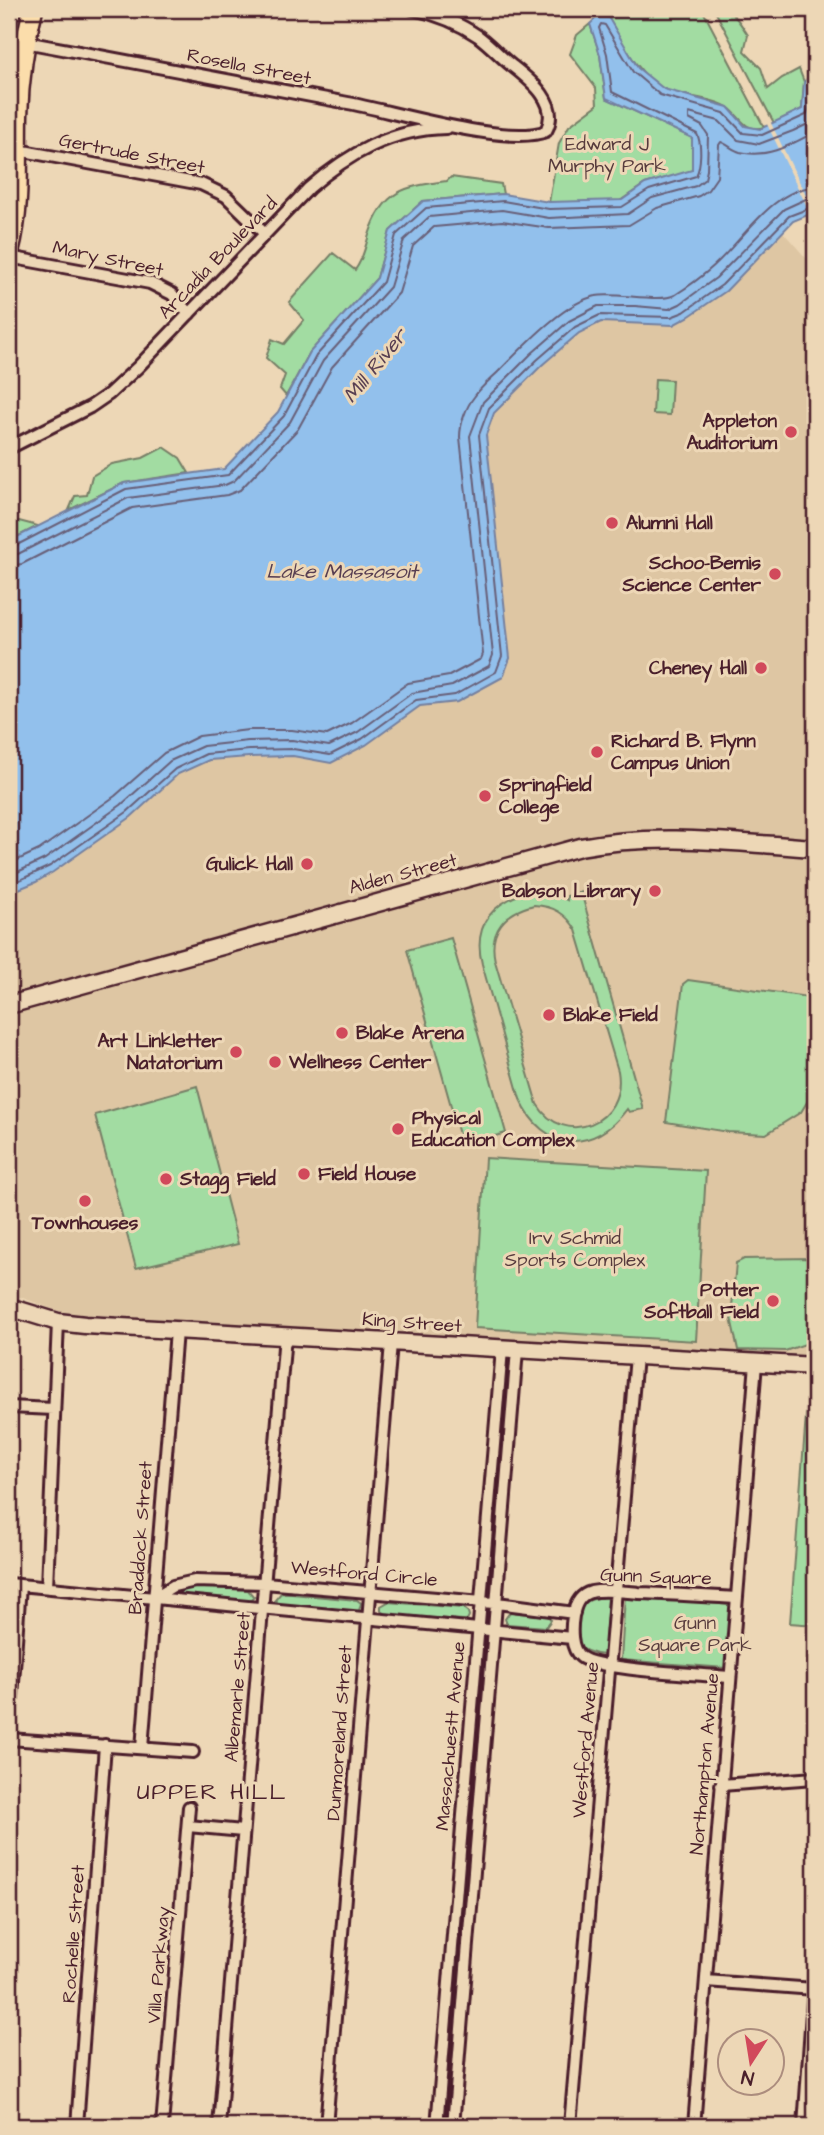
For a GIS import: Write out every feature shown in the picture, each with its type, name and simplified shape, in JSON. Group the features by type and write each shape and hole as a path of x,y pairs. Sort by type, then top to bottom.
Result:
{"main road":[{"path":"9,254 18,208 15,68 33,9"},
{"name":"Alden Street","path":"9,1005 420,890 605,842 677,839 815,848"},
{"name":"King Street","path":"9,1307 58,1322 176,1331 815,1366"}],"street":[{"path":"413,9 443,18 478,36 531,80 541,92 549,111 548,127 539,134 507,135 466,128"},
{"name":"Rosella Street","path":"25,42 466,128"},
{"name":"Arcadia Boulevard","path":"9,448 75,416 103,399 138,368 317,180 335,166 363,148 384,140 416,131 466,128"},
{"name":"Gertrude Street","path":"18,150 201,184 226,196 265,234"},
{"name":"Mary Street","path":"9,254 150,283 172,294 188,314"},
{"path":"47,1587 58,1322"},
{"name":"Braddock Street","path":"142,1748 176,1331"},
{"name":"Albemarle Street","path":"219,2126 285,1335"},
{"name":"Dunmoreland Street","path":"326,2126 391,1343"},
{"path":"453,2126 506,1486 510,1350"},
{"name":"Massachuestt Avenue","path":"437,2126 490,1485 510,1350"},
{"name":"Westford Avenue","path":"570,2126 636,1356"},
{"name":"Northampton Avenue","path":"694,2126 756,1363"},
{"path":"9,1407 54,1409"},
{"path":"490,1485 506,1486"},
{"name":"Westford Circle","path":"155,1597 173,1586 195,1581 265,1583 574,1613"},
{"path":"14,1585 9,1739 193,1752"},
{"name":"Westford Circle","path":"14,1585 572,1638"},
{"name":"Gunn Square","path":"574,1613 584,1595 596,1591 736,1598"},
{"path":"574,1613 572,1638 576,1652 581,1658 595,1664 730,1677"},
{"name":"Rochelle Street","path":"78,2126 105,1745"},
{"path":"721,1785 815,1778"},
{"name":"Villa Parkway","path":"162,2126 189,1807"},
{"path":"188,1826 243,1831"},
{"path":"460,1842 476,1843"},
{"path":"804,2126 815,1970"},
{"path":"706,1981 814,1989"},
{"path":"443,2046 459,2048"}],"shaded area":[{"name":"Springfield College","path":"783,232 815,268 815,1359 64,1313 9,1293 9,893 53,872 131,817 178,774 209,760 293,756 331,763 366,745 420,706 457,702 510,658 486,435 494,413 579,333 600,322 634,322 757,260"}],"green space":[{"path":"603,9 702,9 764,127 752,128 723,105 666,90 656,84 638,66"},
{"path":"714,9 731,13 741,24 748,35 744,51 761,68 768,89 799,69 804,82 802,109 774,123"},
{"name":"Edward J Murphy Park","path":"590,24 600,55 606,98 693,138 692,171 645,184 614,205 549,202 559,143 569,126 597,105 596,88 570,54 577,35"},
{"path":"451,177 501,184 503,194 423,201 390,231 377,278 310,352 286,396 280,389 285,375 266,358 272,339 284,344 304,320 289,302 333,253 355,270 375,220 389,199 407,189 447,181"},
{"path":"655,379 672,380 670,415 653,414"},
{"path":"164,447 180,458 189,473 124,483 69,510 75,496 87,495 92,476 112,464 143,458"},
{"path":"19,521 38,526 9,541 9,522"},
{"path":"532,891 554,893 567,900 567,896 581,892 643,1109 629,1112 627,1109 614,1124 585,1140 570,1141 555,1137 542,1129 520,1099 482,964 480,937 483,926 497,908","holes":["541,906 563,915 576,930 618,1071 618,1089 613,1104 603,1116 591,1124 577,1127 562,1125 549,1118 537,1104 493,950 497,932 507,918 524,908"]},
{"path":"451,938 506,1133 462,1145 407,950"},
{"path":"688,980 815,998 815,1089 801,1112 766,1134 728,1132 666,1122 683,984"},
{"name":"Stagg Field","path":"197,1086 238,1244 136,1268 95,1115"},
{"name":"Irv Schmid Sports Complex","path":"485,1158 706,1171 696,1341 475,1328"},
{"path":"815,1258 815,1334 811,1342 785,1351 738,1350 731,1318 736,1263 744,1259"},
{"path":"507,1364 510,1366 502,1477 496,1475"},
{"path":"809,1377 815,1377 815,1625 790,1623"},
{"path":"494,1495 500,1495 489,1595"},
{"path":"198,1587 248,1590 254,1597 247,1604 170,1597 168,1592"},
{"path":"281,1593 357,1600 361,1603 359,1611 355,1612 280,1606 275,1600"},
{"name":"Gunn Square Park","path":"625,1596 731,1605 726,1668 621,1660"},
{"path":"608,1597 604,1655 587,1651 576,1644 569,1635 567,1625 579,1606 591,1600"},
{"path":"388,1602 463,1608 469,1616 467,1620 462,1620 387,1615 381,1610 381,1606"},
{"path":"510,1612 548,1616 551,1620 546,1627 507,1624 505,1619"},
{"path":"485,1638 488,1644 470,1831 467,1828"},
{"path":"467,1856 470,1859 453,2037 450,2034 464,1860"},
{"path":"449,2063 453,2065 448,2126 442,2126"}],"water":[{"name":"Lake Massasoit","path":"604,10 638,68 664,89 728,107 745,126 760,129 802,109 804,82 815,71 815,212 793,221 726,291 673,325 601,322 579,333 494,413 486,435 510,658 503,677 457,702 420,706 366,745 331,763 293,756 209,760 178,774 131,817 53,872 9,893 9,541 124,483 224,469 278,412 310,352 377,278 390,231 423,201 503,194 549,202 622,200 645,184 692,170 692,138 606,98 600,55 590,24"}],"pier":[{"path":"770,121 815,216 812,217 766,122"}],"place":[{"name":"Appleton Auditorium","path":"791,432"},
{"name":"Alumni Hall","path":"612,523"},
{"name":"Schoo-Bemis Science Center","path":"775,574"},
{"name":"Cheney Hall","path":"761,668"},
{"name":"Richard B. Flynn Campus Union","path":"597,752"},
{"name":"Springfield College","path":"485,796"},
{"name":"Gulick Hall","path":"307,864"},
{"name":"Babson Library","path":"655,891"},
{"name":"Blake Field","path":"549,1015"},
{"name":"Blake Arena","path":"342,1033"},
{"name":"Art Linkletter Natatorium","path":"236,1052"},
{"name":"Wellness Center","path":"275,1062"},
{"name":"Physical Education Complex","path":"398,1129"},
{"name":"Field House","path":"304,1174"},
{"name":"Stagg Field","path":"166,1179"},
{"name":"Townhouses","path":"85,1201"},
{"name":"Potter Softball Field","path":"773,1301"}],"district":[{"name":"UPPER HILL","path":"212,1792"}],"water label":[{"name":"Mill River","path":"375,366"}]}
